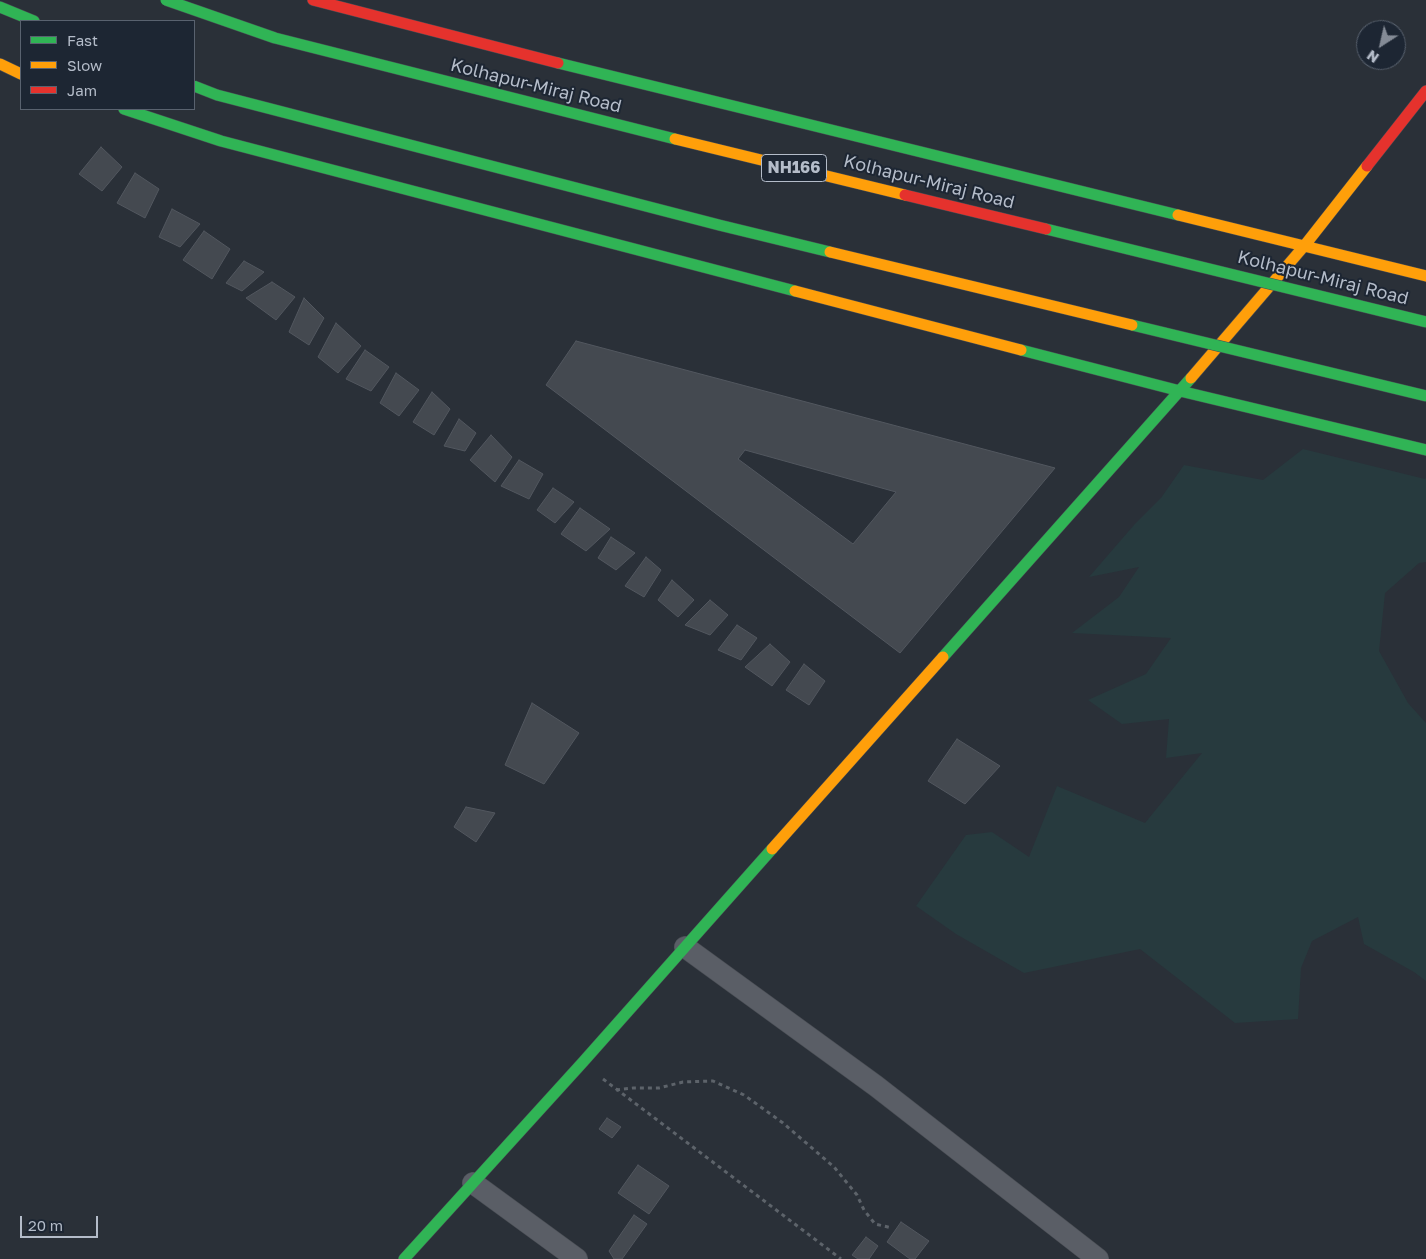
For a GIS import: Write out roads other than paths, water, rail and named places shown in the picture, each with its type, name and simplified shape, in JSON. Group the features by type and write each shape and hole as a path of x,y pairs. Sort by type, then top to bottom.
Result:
{"main road":[{"name":"Kolhapur-Miraj Road","path":"166,0 275,38 740,155 1426,322"},
{"path":"313,0 551,61 1426,276"},
{"path":"0,7 32,20"},
{"path":"0,64 20,74"},
{"path":"195,86 217,95 719,225 1426,396"},
{"path":"404,1259 583,1062 1180,391 1305,245 1426,91"},
{"path":"127,110 221,141 1180,391 1426,450"}],"street":[{"path":"685,947 876,1086 1098,1259"},
{"path":"473,1183 577,1259"}]}
